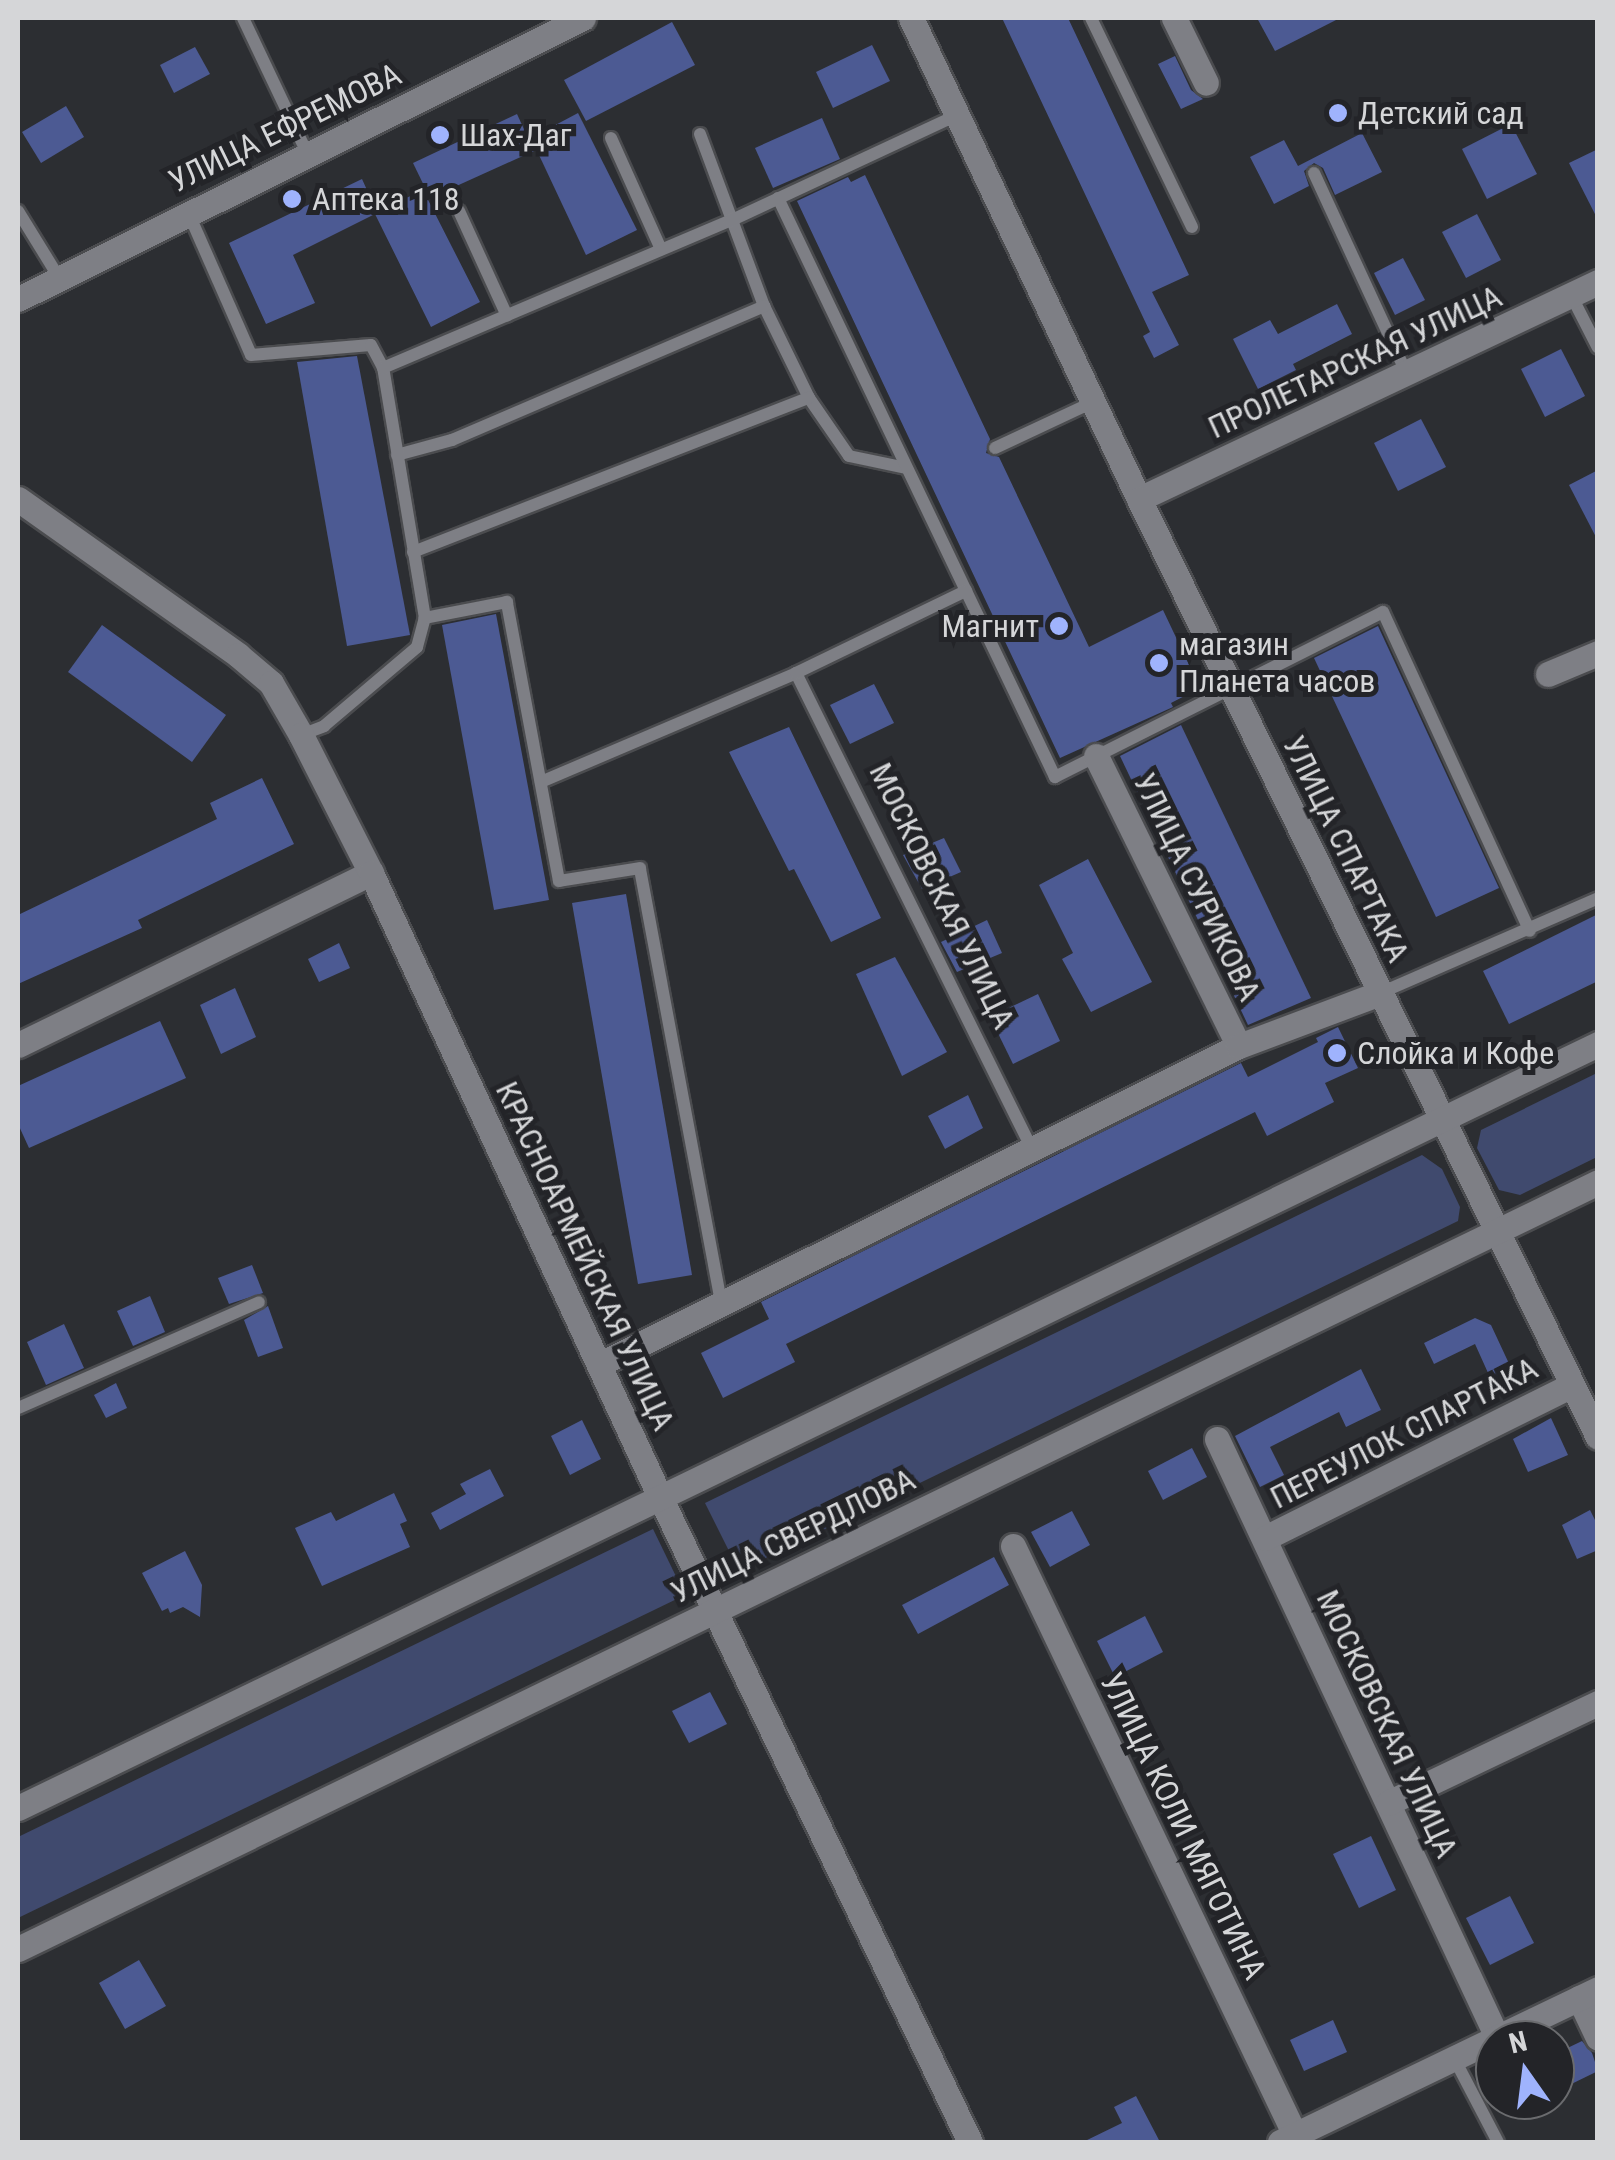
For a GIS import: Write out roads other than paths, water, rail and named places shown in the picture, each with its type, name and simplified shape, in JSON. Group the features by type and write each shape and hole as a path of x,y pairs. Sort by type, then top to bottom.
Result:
{"street":[{"name":"УЛИЦА ЕФРЕМОВА","path":"18,300 58,276 307,154 541,32 583,18"},
{"name":"УЛИЦА СПАРТАКА","path":"911,18 1494,1233 1598,1437"},
{"path":"1174,18 1206,83"},
{"name":"ПРОЛЕТАРСКАЯ УЛИЦА","path":"1139,499 1598,282"},
{"name":"КРАСНОАРМЕЙСКАЯ УЛИЦА","path":"18,499 238,655 270,683 302,735 372,873 660,1497 970,2142"},
{"path":"1548,674 1598,653"},
{"name":"УЛИЦА СУРИКОВА","path":"1096,756 1239,1046"},
{"path":"18,1044 372,873"},
{"path":"600,1364 1239,1046 1380,993"},
{"path":"18,1808 1598,1044"},
{"name":"УЛИЦА СВЕРДЛОВА","path":"18,1949 1598,1182"},
{"name":"ПЕРЕУЛОК СПАРТАКА","path":"1265,1538 1572,1385"},
{"name":"МОСКОВСКАЯ УЛИЦА","path":"1218,1439 1490,2020"},
{"name":"УЛИЦА КОЛИ МЯГОТИНА","path":"1012,1546 1288,2139"},
{"path":"1388,1803 1598,1703"},
{"path":"1534,2020 1588,1994 1598,2038"},
{"path":"1288,2139 1475,2048"}],"lane":[{"path":"243,18 307,154"},
{"path":"1091,18 1192,226"},
{"path":"383,368 730,220 957,116"},
{"path":"700,134 764,306 810,398 848,456 906,468"},
{"path":"611,138 662,249"},
{"path":"1314,173 1407,374"},
{"path":"778,198 906,468 921,482 966,591 1055,777 1383,612 1530,931"},
{"path":"18,211 58,276"},
{"path":"459,211 507,316"},
{"path":"188,212 251,356 372,345 383,368 424,618 417,647 324,726 302,735"},
{"path":"1572,296 1598,348"},
{"path":"397,455 452,440 764,306"},
{"path":"414,552 810,398"},
{"path":"995,448 1092,402"},
{"path":"541,782 796,673 966,591"},
{"path":"424,618 507,602 560,881 640,868 721,1302"},
{"name":"МОСКОВСКАЯ УЛИЦА","path":"796,673 1030,1148"},
{"path":"1380,993 1530,931 1598,898"},
{"path":"18,1408 259,1302"},
{"path":"1454,2058 1498,2142"}],"place":[{"name":"Детский сад","path":"1338,113"},
{"name":"Шах-Даг","path":"440,135"},
{"name":"Аптека 118","path":"292,199"},
{"name":"Магнит","path":"1059,626"},
{"name":"магазин Планета часов","path":"1159,663"},
{"name":"Слойка и Кофе","path":"1337,1053"}]}
